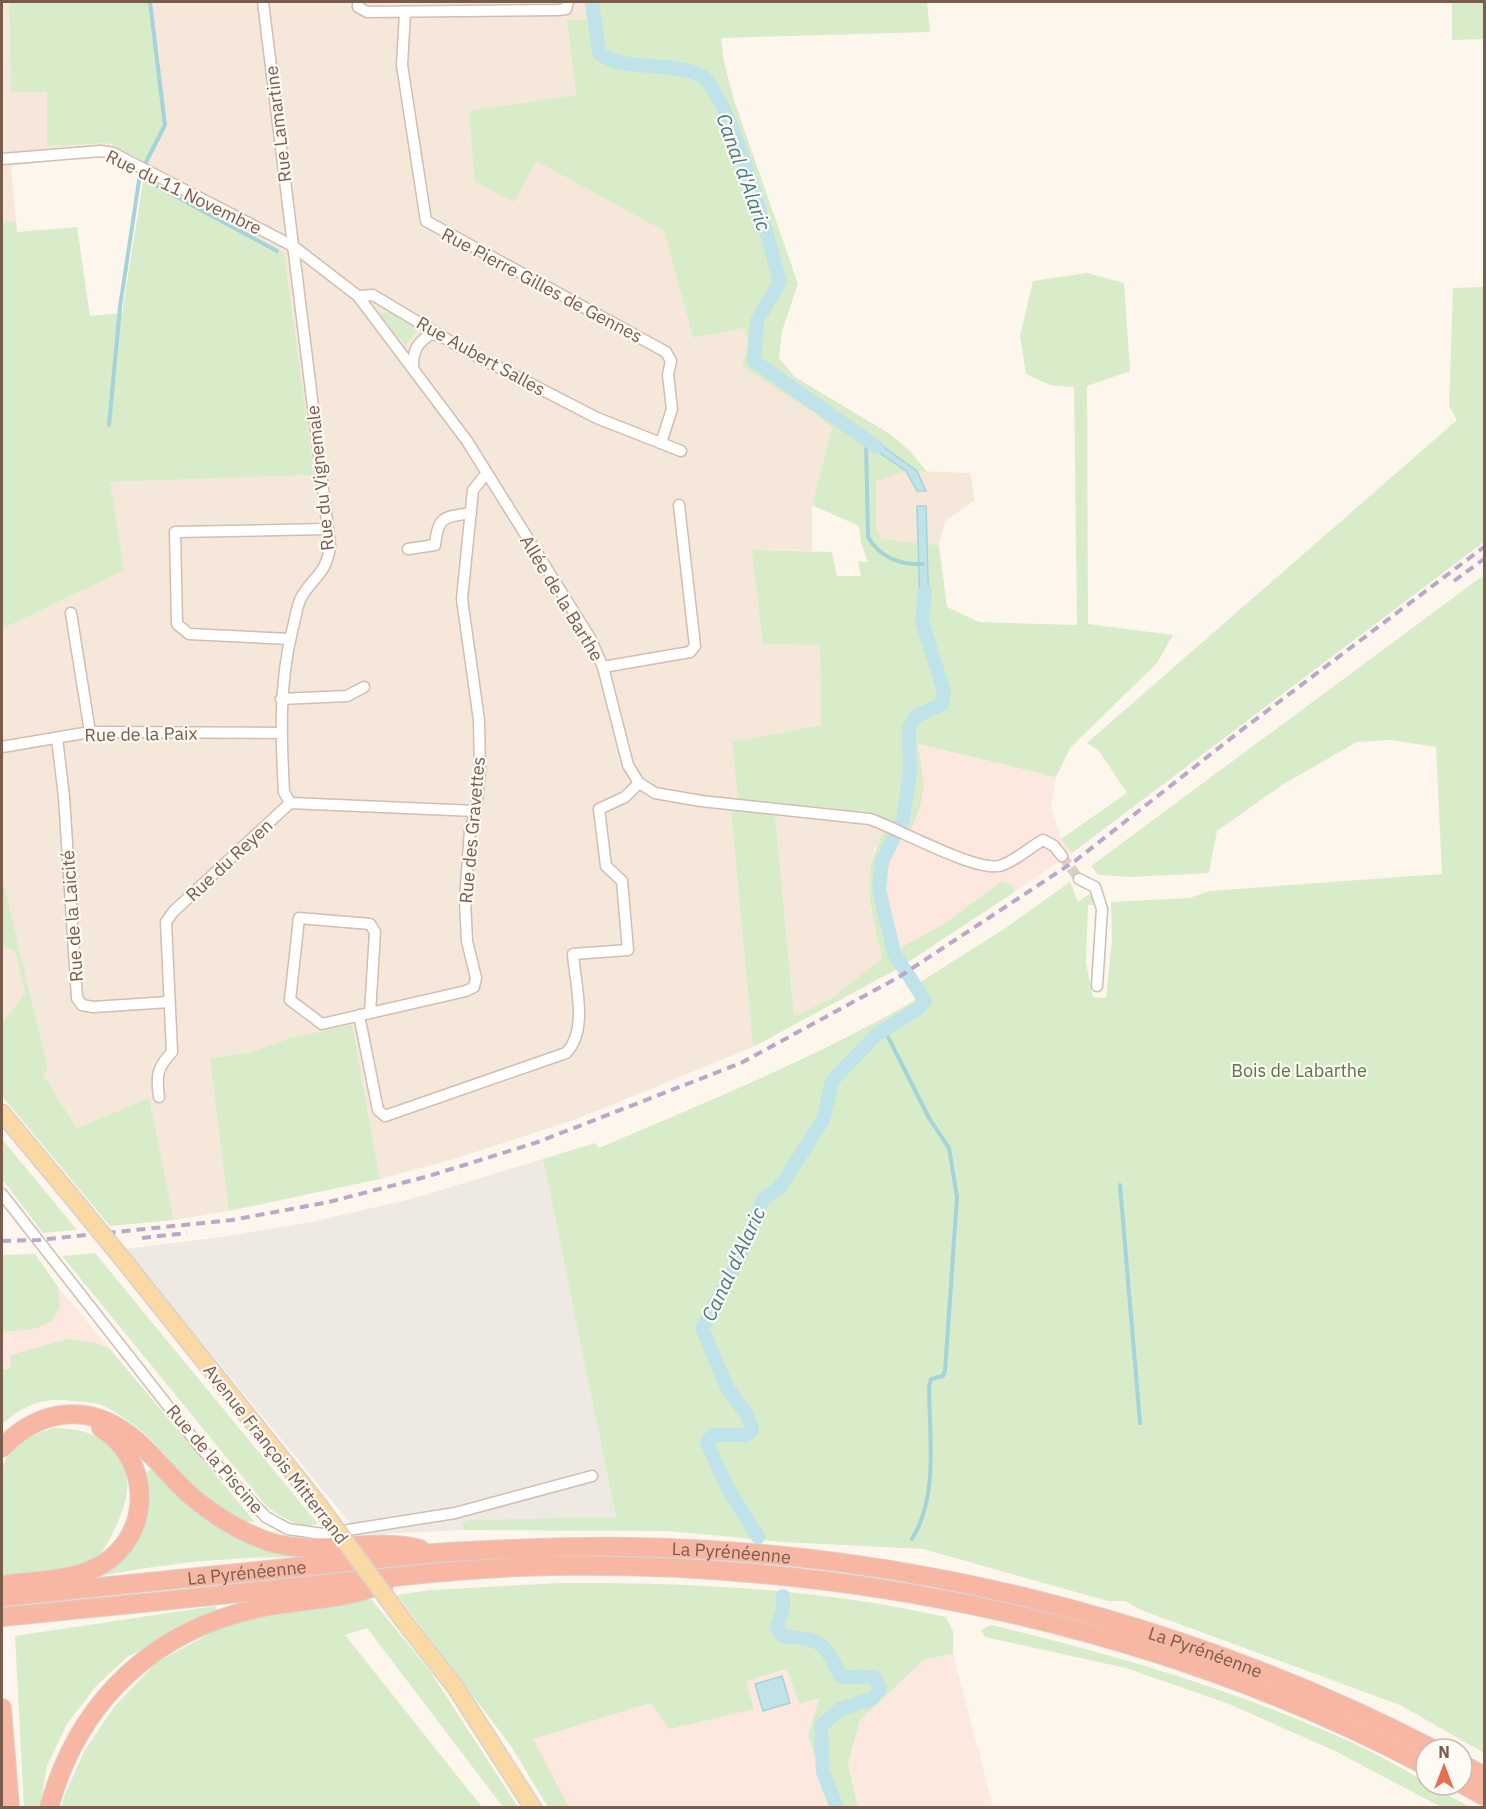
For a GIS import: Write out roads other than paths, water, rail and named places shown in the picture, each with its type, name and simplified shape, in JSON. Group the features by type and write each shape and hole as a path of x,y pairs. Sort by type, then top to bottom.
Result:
{"highway":[{"path":"2,1448 16,1432 30,1423 47,1417 78,1416 110,1423 126,1432 192,1497 230,1523 270,1542 330,1549 400,1544 435,1553"},
{"path":"2,1585 75,1575 100,1566 120,1552 135,1528 141,1486 129,1455 105,1430 78,1416"},
{"name":"La Pyrénéenne","path":"2,1597 435,1553 633,1547 818,1561 933,1578 1025,1597 1130,1627 1242,1664 1332,1701 1414,1740"},
{"name":"La Pyrénéenne","path":"2,1617 493,1568 634,1566 812,1579 928,1596 1020,1615 1126,1644 1236,1681 1324,1718 1414,1760"},
{"path":"49,1808 57,1778 87,1718 123,1676 161,1647 198,1626 233,1613 266,1606 359,1594 401,1576"},
{"path":"2,1708 10,1808"}],"main road":[{"name":"Avenue François Mitterrand","path":"2,1113 129,1267 314,1499 456,1688 533,1808"}],"street":[{"name":"Rue Lamartine","path":"263,2 292,246"},
{"path":"358,2 358,7 366,12 558,10 566,9 568,2"},
{"name":"Rue Pierre Gilles de Gennes","path":"405,12 402,64 426,221 666,352 671,361 668,375 672,409 661,443"},
{"name":"Rue du 11 Novembre","path":"2,159 101,151 113,153 292,246"},
{"name":"Rue Aubert Salles","path":"292,246 358,296 373,295 441,336 597,418 681,452"},
{"name":"Rue du Vignemale","path":"290,803 284,792 281,699 290,639 300,599 321,575 329,559 328,529 292,246"},
{"name":"Allée de la Barthe","path":"358,296 467,441 590,638 603,667 628,765 639,783"},
{"path":"412,367 413,352 420,341 431,334 441,336"},
{"name":"Rue des Gravettes","path":"364,1014 474,987 476,978 467,941 465,900 470,830 476,811 480,771 479,720 462,599 473,490 486,474"},
{"path":"603,667 690,652 695,646 679,505"},
{"path":"408,549 435,545 437,526 447,516 471,513"},
{"path":"290,639 189,634 177,624 175,532 328,529"},
{"path":"71,613 90,732"},
{"path":"281,699 347,696 364,687"},
{"name":"Rue de la Paix","path":"2,747 90,732 281,733"},
{"name":"Rue de la Laicité","path":"57,738 64,797 77,998 82,1005 93,1007 169,1002"},
{"path":"364,1014 322,1024 290,1000 297,921 302,917 370,924 373,927 375,932 364,1014 378,1110 385,1116 566,1053 575,1044 579,1025 573,954 628,950 622,881 606,866 598,809 625,797 639,783 655,793 693,800 870,819 889,825 905,836 980,864 999,866 1042,840 1054,846 1062,856"},
{"path":"290,803 476,811"},
{"name":"Rue du Reyen","path":"159,1096 156,1078 158,1068 172,1052 166,922 173,912 290,803"},
{"path":"1079,879 1095,886 1101,905 1097,986"},
{"name":"Rue de la Piscine","path":"2,1194 200,1447 266,1517 288,1529 323,1534 455,1513 592,1476"}],"water":[{"path":"864,433 917,471 926,491 917,491 906,471 861,440"},
{"path":"917,506 926,506 929,608 920,608"},
{"path":"782,1676 790,1703 763,1711 755,1684"}],"waterway":[{"path":"146,162 165,125 150,2"},
{"name":"Canal d'Alaric","path":"592,2 599,53 609,59 633,65 675,68 700,75 711,86 723,108 747,170 780,282 757,321 754,361 877,447"},
{"path":"109,425 120,307 140,174"},
{"path":"140,177 277,251"},
{"name":"Canal d'Alaric","path":"866,439 868,537 884,555 906,563 923,564"},
{"name":"Canal d'Alaric","path":"758,1537 727,1487 707,1442 713,1435 746,1435 752,1430 747,1415 727,1387 702,1328 742,1253 763,1199 780,1187 823,1120 832,1081 877,1034 919,1008 925,1001 894,953 879,889 882,861 903,820 910,772 909,728 915,717 942,704 944,692 922,621 925,592"},
{"path":"884,1029 929,1118 949,1148 957,1197 945,1371 943,1376 931,1379 929,1387 931,1445 929,1485 926,1504 912,1539"},
{"path":"1120,1185 1140,1423"},
{"name":"Canal d'Alaric","path":"783,1596 783,1609 777,1628 782,1636 805,1639 819,1644 829,1655 840,1676 875,1678 880,1689 872,1699 840,1709 821,1726 823,1772 837,1808"}],"tunnel":[{"path":"1062,856 1079,879"}],"railway":[{"path":"2,1241 38,1240 232,1220 329,1202 429,1176 538,1142 741,1063 899,977 1075,861 1239,732 1484,547"},
{"path":"1454,581 1484,559"},
{"path":"142,1238 187,1233"}],"park label":[{"name":"Bois de Labarthe","path":"1299,1070"}]}
